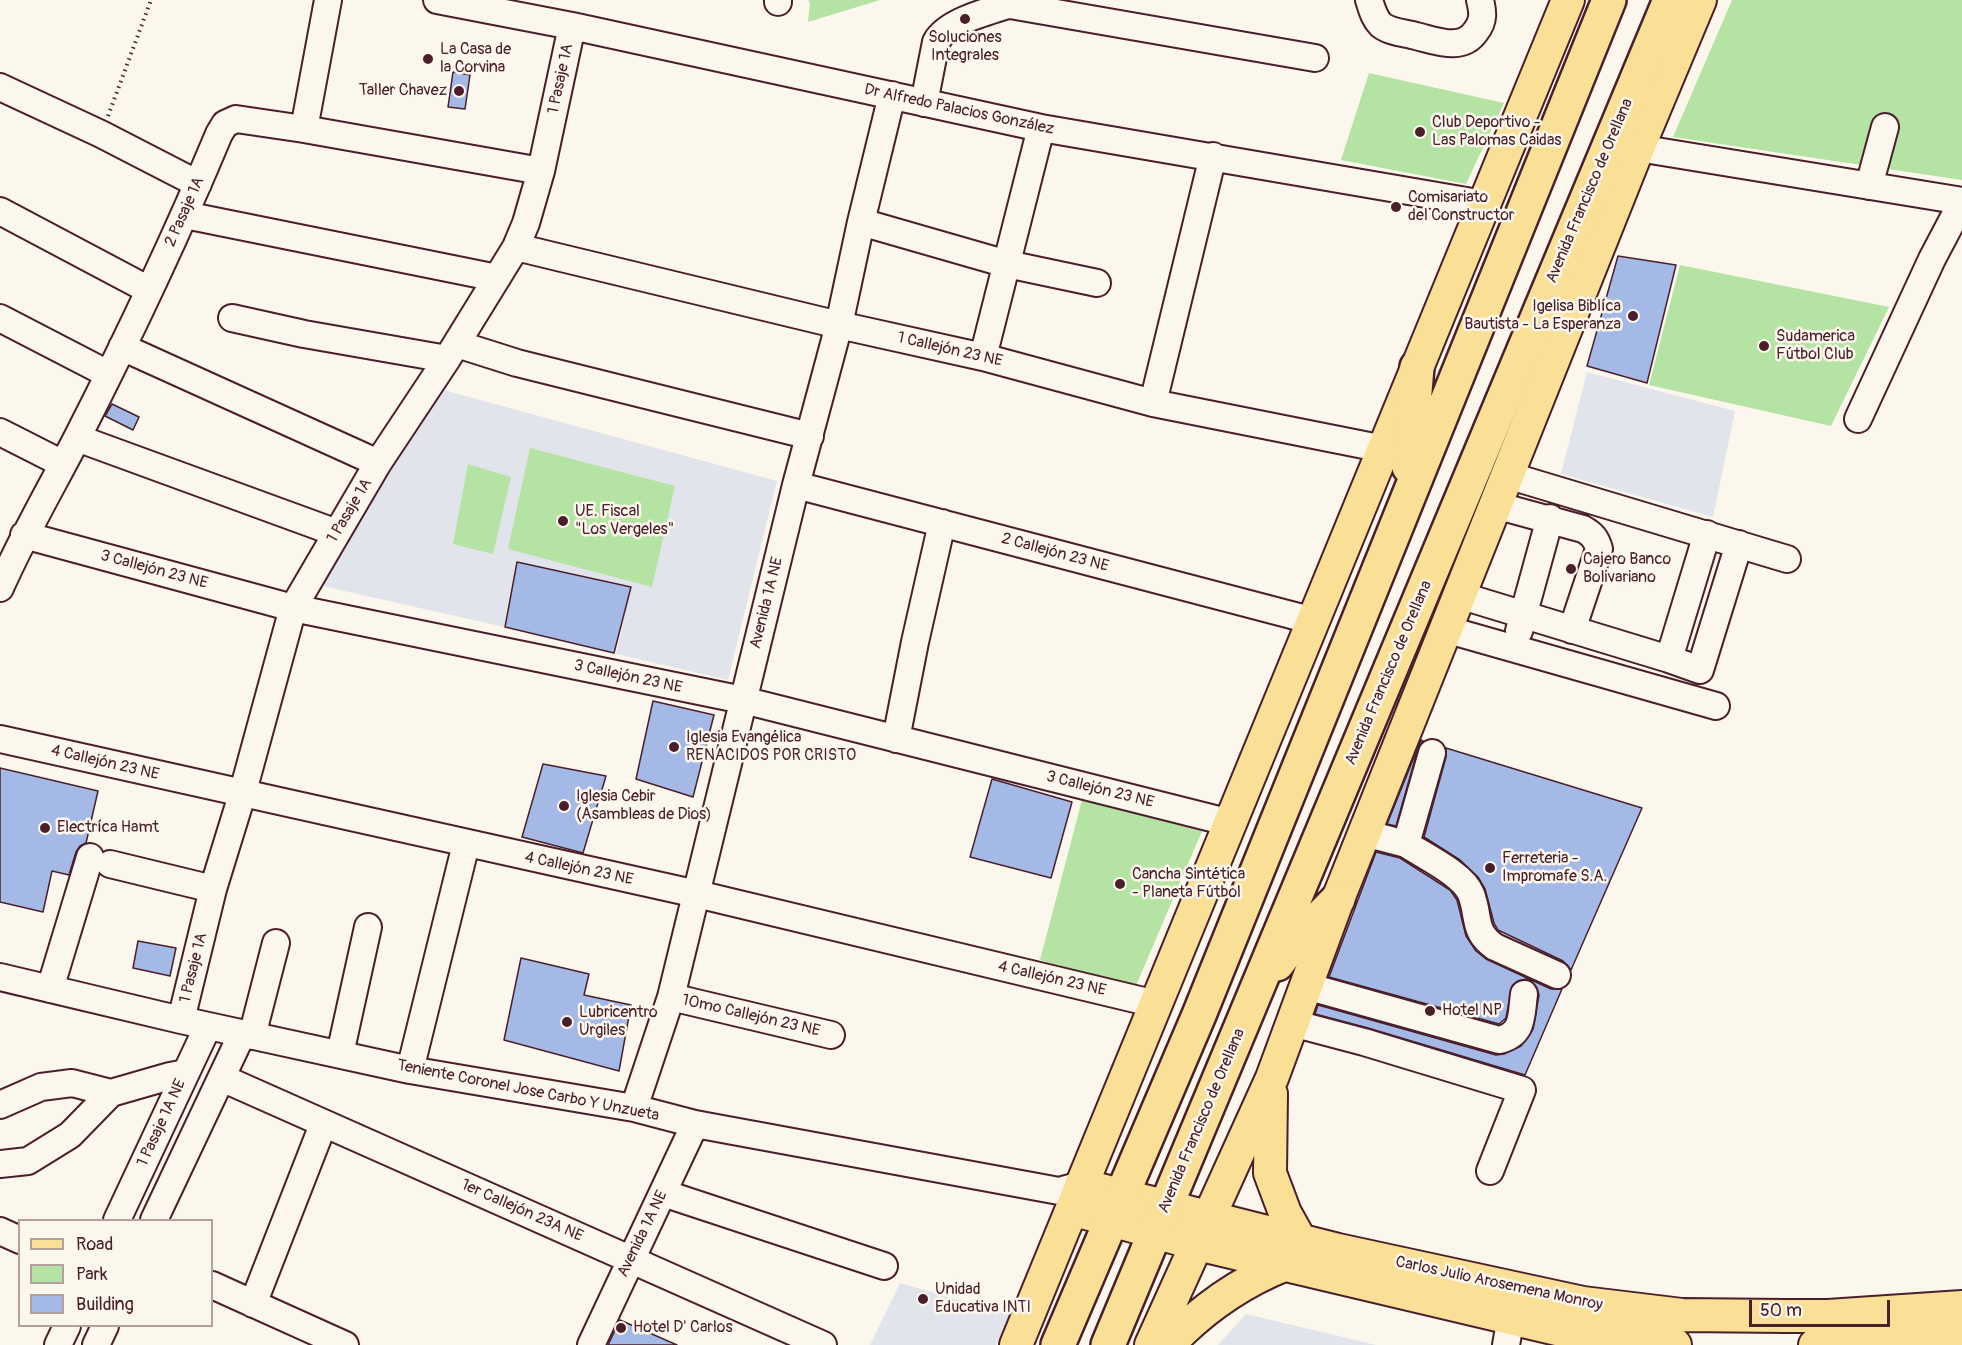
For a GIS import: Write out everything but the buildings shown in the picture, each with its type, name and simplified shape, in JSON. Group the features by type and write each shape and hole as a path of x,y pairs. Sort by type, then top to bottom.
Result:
{"highway":[{"path":"1058,1345 1199,1015 1609,0"},
{"name":"Avenida Francisco de Orellana","path":"1108,1345 1670,0"},
{"path":"1404,510 1412,442 1417,367"},
{"path":"1255,994 1286,952 1338,899"}],"main road":[{"path":"1016,1345 1071,1195 1156,1004 1568,0"},
{"name":"Avenida Francisco de Orellana","path":"1151,1345 1272,1078 1364,833 1638,148 1700,0"},
{"path":"1168,1345 1225,1295 1292,1252 1285,1213 1270,1173 1269,1129 1272,1078"},
{"name":"Carlos Julio Arosemena Monroy","path":"1071,1195 1202,1231 1292,1252 1511,1317 1578,1334 1676,1345"},
{"name":"Carlos Julio Arosemena Monroy","path":"1511,1317 1583,1304 1827,1335 1962,1335"},
{"name":"Carlos Julio Arosemena Monroy","path":"1863,1334 1962,1307"},
{"name":"Carlos Julio Arosemena Monroy","path":"1815,1345 1827,1335"}],"street":[{"path":"304,129 328,0"},
{"name":"Dr Alfredo Palacios González","path":"437,0 491,5 572,26 1041,128 1484,204"},
{"path":"1369,0 1376,20 1386,28 1455,44 1470,38 1478,29 1483,12 1480,0"},
{"path":"924,103 939,35 953,25 1016,3 1315,58"},
{"name":"1 Pasaje 1A","path":"181,1020 213,889 242,795 293,608 378,463 452,352 516,247 526,223 541,171 572,26"},
{"path":"0,87 101,134 198,184"},
{"name":"Avenida 1A NE","path":"634,1108 671,997 796,485 839,325 892,95"},
{"name":"2 Pasaje 1A","path":"0,588 14,541 77,438 185,215 222,129 231,120 304,129 541,171"},
{"path":"1869,186 1885,127"},
{"path":"983,357 1041,128"},
{"path":"1638,148 1962,202 1932,259 1858,420"},
{"path":"1153,403 1213,156"},
{"path":"0,211 149,290"},
{"path":"185,215 497,278"},
{"path":"861,222 1007,264 1097,283"},
{"name":"1 Callejón 23 NE","path":"516,247 839,325 983,357 1153,403 1384,449"},
{"path":"0,318 108,374"},
{"path":"232,318 304,334 452,352 518,363 810,436"},
{"path":"122,347 378,463"},
{"path":"0,432 63,464"},
{"path":"77,438 337,533"},
{"path":"1507,475 1787,559"},
{"name":"2 Callejón 23 NE","path":"796,485 1314,621"},
{"path":"1567,492 1583,529"},
{"path":"1495,505 1550,518 1583,529 1593,535 1599,549 1572,630"},
{"path":"1514,648 1550,518"},
{"path":"896,739 942,523"},
{"path":"1670,659 1707,534"},
{"name":"3 Callejón 23 NE","path":"14,541 293,608 743,700 1231,823"},
{"path":"1459,594 1700,670 1739,544"},
{"path":"1445,629 1716,706"},
{"name":"4 Callejón 23 NE","path":"0,740 697,894 1156,1004"},
{"path":"1406,844 1432,753"},
{"path":"1364,833 1406,844 1455,875 1471,894 1480,933 1486,941 1557,975"},
{"path":"410,1070 466,844"},
{"path":"50,989 100,860 213,889"},
{"path":"340,1054 368,927"},
{"path":"155,1219 222,1078 247,1034 276,943"},
{"name":"Teniente Coronel Jose Carbo Y Unzueta","path":"0,977 181,1020 410,1070 634,1108 695,1124 1071,1195"},
{"path":"1306,986 1499,1040 1510,1037 1519,1028 1524,994"},
{"name":"10mo Callejón 23 NE","path":"671,997 831,1035"},
{"path":"1292,1023 1364,1042 1522,1090 1490,1171"},
{"name":"1 Pasaje 1A NE","path":"118,1219 208,1026"},
{"path":"0,1164 28,1161 70,1135 111,1093 186,1073"},
{"name":"1er Callejón 23A NE","path":"222,1078 823,1345"},
{"path":"0,1105 41,1087 72,1083 111,1093"},
{"name":"Avenida 1A NE","path":"591,1345 695,1124"},
{"path":"253,1304 319,1136"},
{"path":"663,1193 884,1266"},
{"path":"0,1231 18,1239"},
{"path":"213,1285 345,1345"},
{"path":"58,1345 67,1327"},
{"path":"96,1345 105,1327"}],"path":[{"path":"101,134 151,0"}],"shaded area":[{"path":"1587,372 1735,411 1713,517 1561,474"},
{"name":"UE. Fiscal \"Los Vergeles\"","path":"440,389 777,481 728,680 616,654 631,586 516,561 504,627 318,585"},
{"name":"Unidad Educativa INTI","path":"900,1283 1010,1315 996,1345 870,1345"},
{"path":"1246,1314 1376,1345 1218,1345"}],"green space":[{"path":"808,0 880,0 808,22 810,3"},
{"path":"1732,0 1962,0 1962,180 1673,137"},
{"name":"Club Deportivo - Las Palomas Caidas","path":"1369,73 1504,103 1466,184 1341,160"},
{"name":"Sudamerica Fútbol Club","path":"1680,265 1889,307 1831,426 1649,385"},
{"path":"530,448 675,486 652,587 508,549"},
{"path":"468,464 511,477 493,554 453,544"},
{"name":"Cancha Sintética - Planeta Fútbol","path":"1082,800 1202,831 1135,988 1040,960"}],"place":[{"name":"Soluciones Integrales","path":"965,19"},
{"name":"La Casa de la Corvina","path":"428,59"},
{"name":"Taller Chavez","path":"459,91"},
{"name":"Club Deportivo - Las Palomas Caidas","path":"1420,132"},
{"name":"Comisariato del Constructor","path":"1396,207"},
{"name":"Igelisa Biblíca Bautista - La Esperanza","path":"1633,316"},
{"name":"Sudamerica Fútbol Club","path":"1764,346"},
{"name":"UE. Fiscal \"Los Vergeles\"","path":"563,521"},
{"name":"Cajero Banco Bolivariano","path":"1571,569"},
{"name":"Iglesia Evangélica RENACIDOS POR CRISTO","path":"674,747"},
{"name":"Iglesia Cebir (Asambleas de Dios)","path":"564,806"},
{"name":"Electríca Hamt","path":"45,828"},
{"name":"Ferreteria - Impromafe S.A.","path":"1490,868"},
{"name":"Cancha Sintética - Planeta Fútbol","path":"1120,884"},
{"name":"Hotel NP","path":"1430,1011"},
{"name":"Lubricentro Urgiles","path":"567,1022"},
{"name":"Unidad Educativa INTI","path":"923,1299"},
{"name":"Hotel D' Carlos","path":"621,1328"}]}
